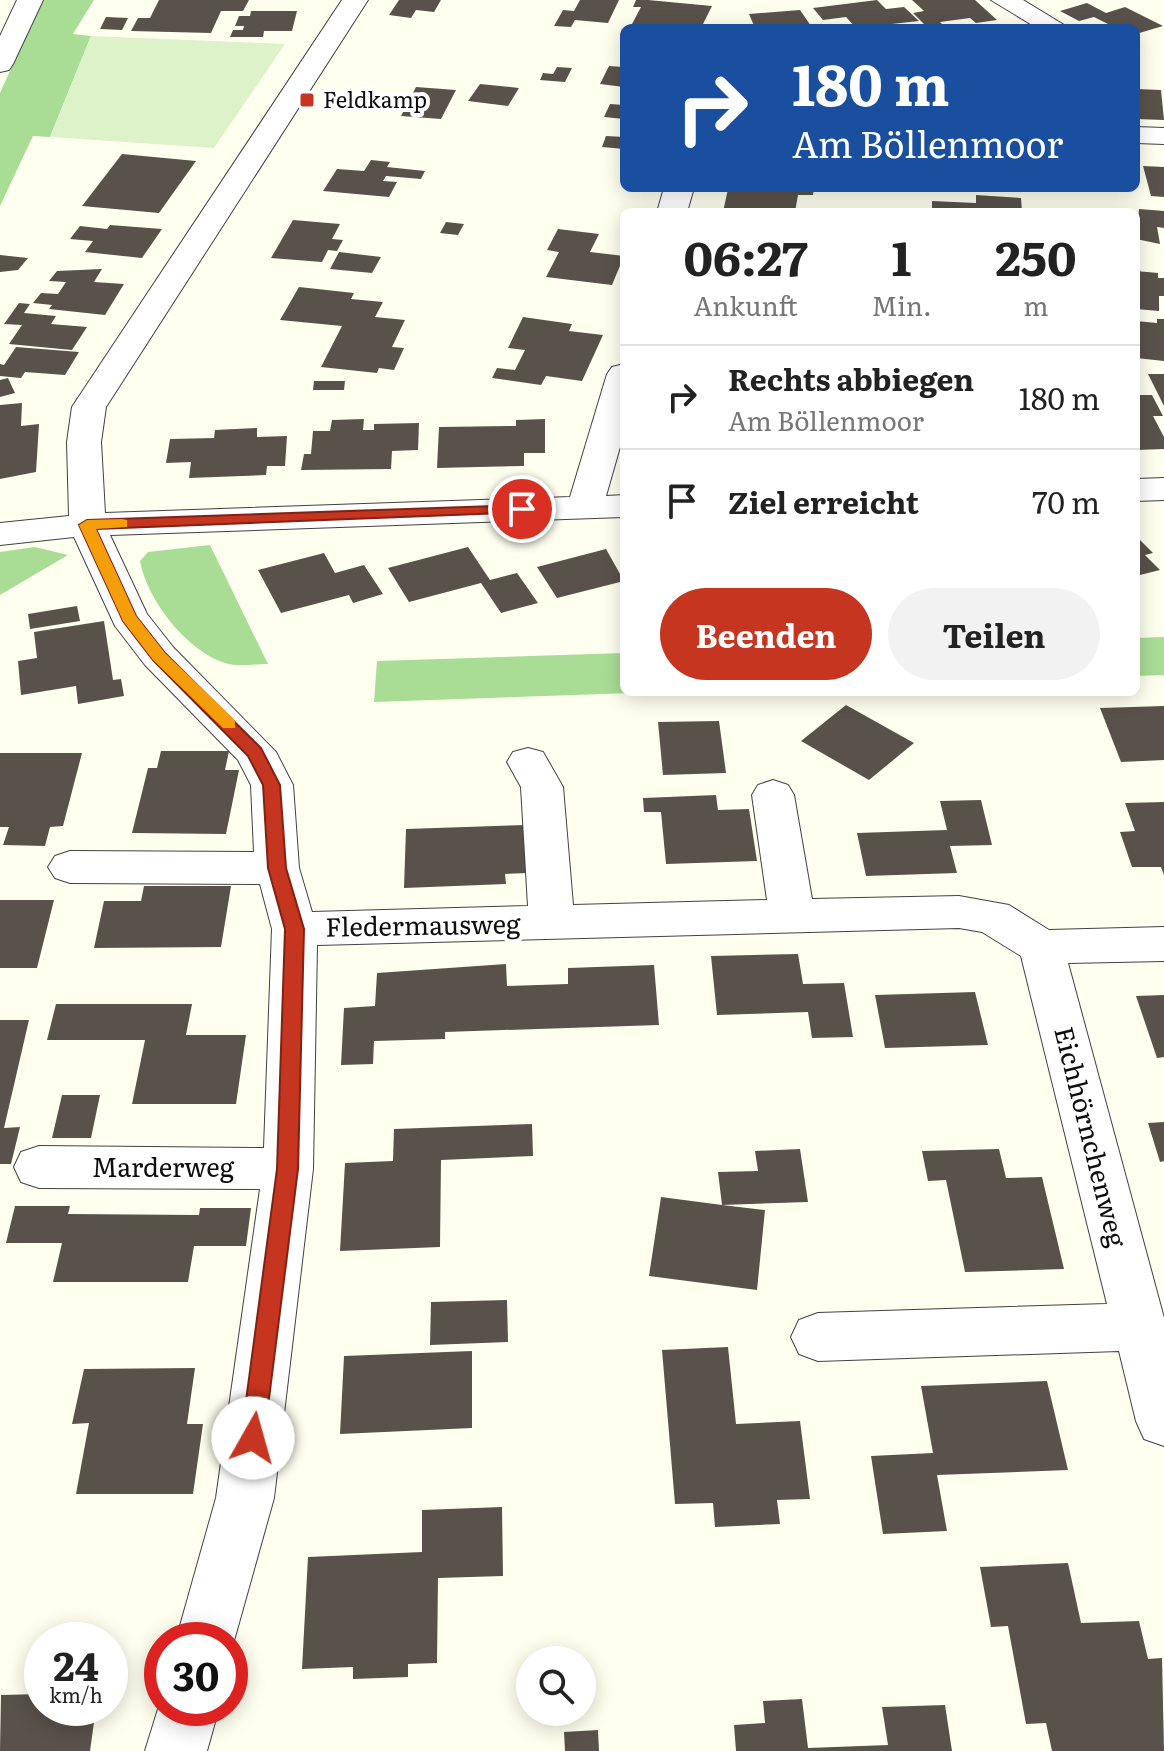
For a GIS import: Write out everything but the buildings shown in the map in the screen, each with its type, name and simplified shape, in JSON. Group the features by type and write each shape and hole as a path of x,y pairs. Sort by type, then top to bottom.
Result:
{"street":[{"path":"0,64 30,0"},
{"path":"211,1622 245,1498 288,1169 295,929 277,868 272,785 255,752 159,656 129,617 87,525 84,442 89,407 355,0"},
{"path":"1004,0 1049,24"},
{"path":"1140,135 1164,136"},
{"path":"585,507 620,388"},
{"path":"1140,490 1164,489"},
{"path":"0,534 87,525 620,506"},
{"name":"Fledermausweg","path":"528,762 542,787 552,923"},
{"path":"773,795 792,917"},
{"path":"70,867 277,868"},
{"name":"Fledermausweg","path":"295,929 959,912 993,917 1041,947"},
{"path":"1041,947 1164,944"},
{"name":"Eichhörnchenweg","path":"1041,947 1164,1421"},
{"name":"Marderweg","path":"39,1167 288,1169"},
{"path":"818,1337 1139,1327"},
{"path":"176,1751 183,1726"}],"green space":[{"path":"42,0 94,0 73,34 91,36 50,137 33,136 0,206 0,93"},
{"path":"91,36 285,44 214,148 50,137"},
{"path":"210,545 268,664 230,664 211,657 183,636 151,592 140,561 148,552"},
{"path":"35,547 68,555 0,595 0,552"},
{"path":"1164,637 1164,675 1140,676 1140,638"},
{"path":"620,653 620,693 374,702 377,661"}],"slow traffic":[{"path":"122,523 87,525 129,617 159,656 229,724"}],"place":[{"name":"Feldkamp","path":"307,100"}],"route":[{"path":"253,1438 288,1169 295,929 277,868 272,785 255,752 159,656 129,617 87,525 522,509"}]}
